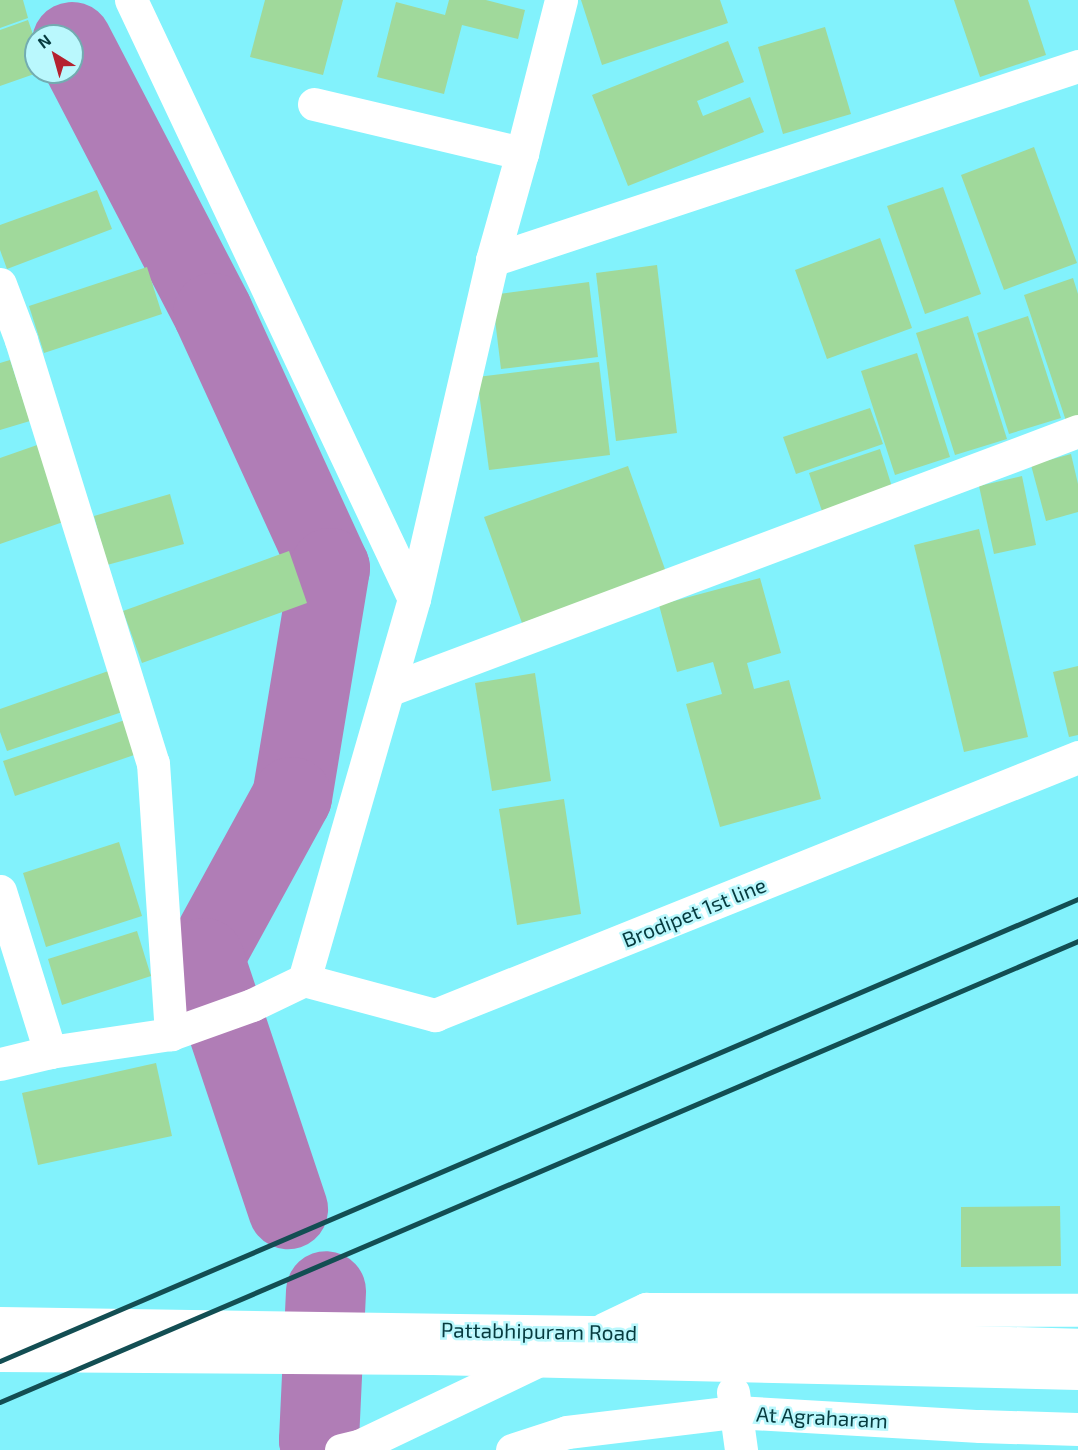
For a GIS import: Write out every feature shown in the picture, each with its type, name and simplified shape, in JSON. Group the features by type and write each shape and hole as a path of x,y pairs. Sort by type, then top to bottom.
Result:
{"street":[{"path":"131,0 414,599"},
{"path":"0,1064 50,1052 171,1034 252,1005 304,980 414,599 492,260 561,0"},
{"path":"492,260 1078,66"},
{"path":"314,104 522,153"},
{"path":"0,284 10,344 153,763 171,1034"},
{"path":"388,690 1078,431"},
{"name":"Brodipet 1st line","path":"304,980 435,1016 1078,757"},
{"path":"0,891 50,1052"},
{"path":"350,1448 646,1309 1078,1310"},
{"path":"728,1309 735,1412 741,1450"},
{"name":"Pattabhipuram Road","path":"0,1323 642,1333 1078,1345"},
{"name":"Pattabhipuram Road","path":"0,1355 434,1358 1078,1373"},
{"name":"At Agraharam","path":"512,1450 735,1412 982,1438 1078,1429"}],"building":[{"path":"0,0 23,0 28,18 0,28"},
{"path":"265,0 343,0 323,75 250,57"},
{"path":"449,0 486,0 525,10 518,39 462,25 444,94 377,77 396,2 445,15"},
{"path":"581,0 720,0 728,23 602,65"},
{"path":"954,0 1028,0 1046,55 980,77"},
{"path":"28,20 29,24 24,24 24,78 0,86 0,30"},
{"path":"825,27 851,114 783,134 758,47"},
{"path":"728,41 744,82 697,101 703,116 750,97 764,132 628,186 592,95"},
{"path":"1034,147 1077,263 1004,290 961,175"},
{"path":"943,187 981,294 925,314 887,206"},
{"path":"97,190 112,229 7,269 0,250 0,225"},
{"path":"880,238 912,328 827,359 795,270"},
{"path":"657,265 677,433 616,441 596,273"},
{"path":"147,267 162,314 44,353 29,306"},
{"path":"1073,278 1078,294 1078,420 1067,424 1024,295"},
{"path":"589,282 598,357 501,369 492,295"},
{"path":"968,316 1007,439 955,455 916,333"},
{"path":"1028,316 1061,418 1009,434 977,333"},
{"path":"917,353 950,457 895,475 861,371"},
{"path":"10,360 30,421 0,430 0,363"},
{"path":"599,362 610,455 489,470 477,377"},
{"path":"870,408 883,444 796,474 783,437"},
{"path":"40,444 66,521 0,544 0,458"},
{"path":"880,449 893,490 823,514 809,473"},
{"path":"1071,454 1078,484 1078,512 1046,521 1031,465"},
{"path":"628,466 666,572 522,623 484,517"},
{"path":"1022,476 1036,545 994,554 979,486"},
{"path":"170,494 184,544 107,565 94,516"},
{"path":"979,529 1028,737 964,752 914,545"},
{"path":"289,551 307,603 142,663 123,611"},
{"path":"760,578 781,653 747,663 754,689 789,680 821,799 720,827 686,704 722,694 713,662 677,672 659,605"},
{"path":"1078,666 1078,735 1069,737 1053,672"},
{"path":"117,668 131,709 7,751 0,732 0,709"},
{"path":"535,673 551,781 492,791 475,683"},
{"path":"125,720 137,754 15,796 3,761"},
{"path":"564,799 581,914 517,925 499,809"},
{"path":"119,842 142,916 46,947 23,873"},
{"path":"137,931 151,976 62,1005 48,959"},
{"path":"156,1063 172,1136 38,1165 22,1093"},
{"path":"1060,1206 1061,1266 961,1267 961,1207"}],"waterway":[{"path":"84,65 213,313 330,568 292,797 204,958 288,1209"},
{"path":"322,1450 319,1440 326,1291"}],"railway":[{"path":"0,1361 1078,899"},
{"path":"0,1402 1078,941"}]}
